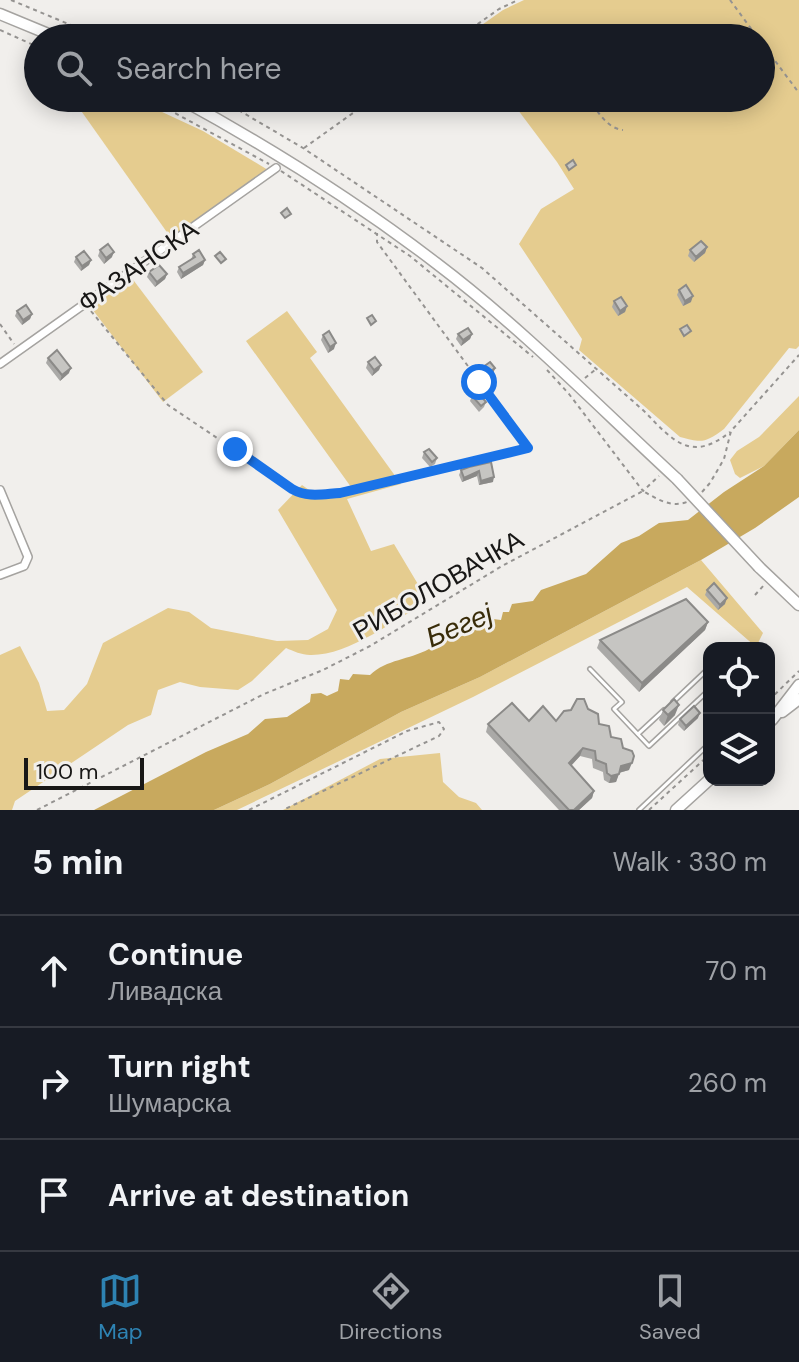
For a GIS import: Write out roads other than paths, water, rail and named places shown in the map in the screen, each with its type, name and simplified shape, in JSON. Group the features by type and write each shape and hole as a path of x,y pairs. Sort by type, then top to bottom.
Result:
{"main road":[{"path":"0,14 24,24"},
{"path":"204,112 274,152 387,227 483,301 677,479 795,602 799,611"},
{"path":"775,715 799,685"},
{"path":"775,717 799,699"},
{"path":"676,810 703,785"}],"street":[{"name":"ФАЗАНСКА","path":"0,364 276,168"},
{"path":"0,490 28,557 24,566 0,575"}],"lane":[{"path":"590,669 622,702 614,709 649,746 703,696"},
{"path":"638,734 703,674"},
{"path":"639,810 703,750"}],"water label":[{"name":"Бегеј","path":"459,625"}]}
